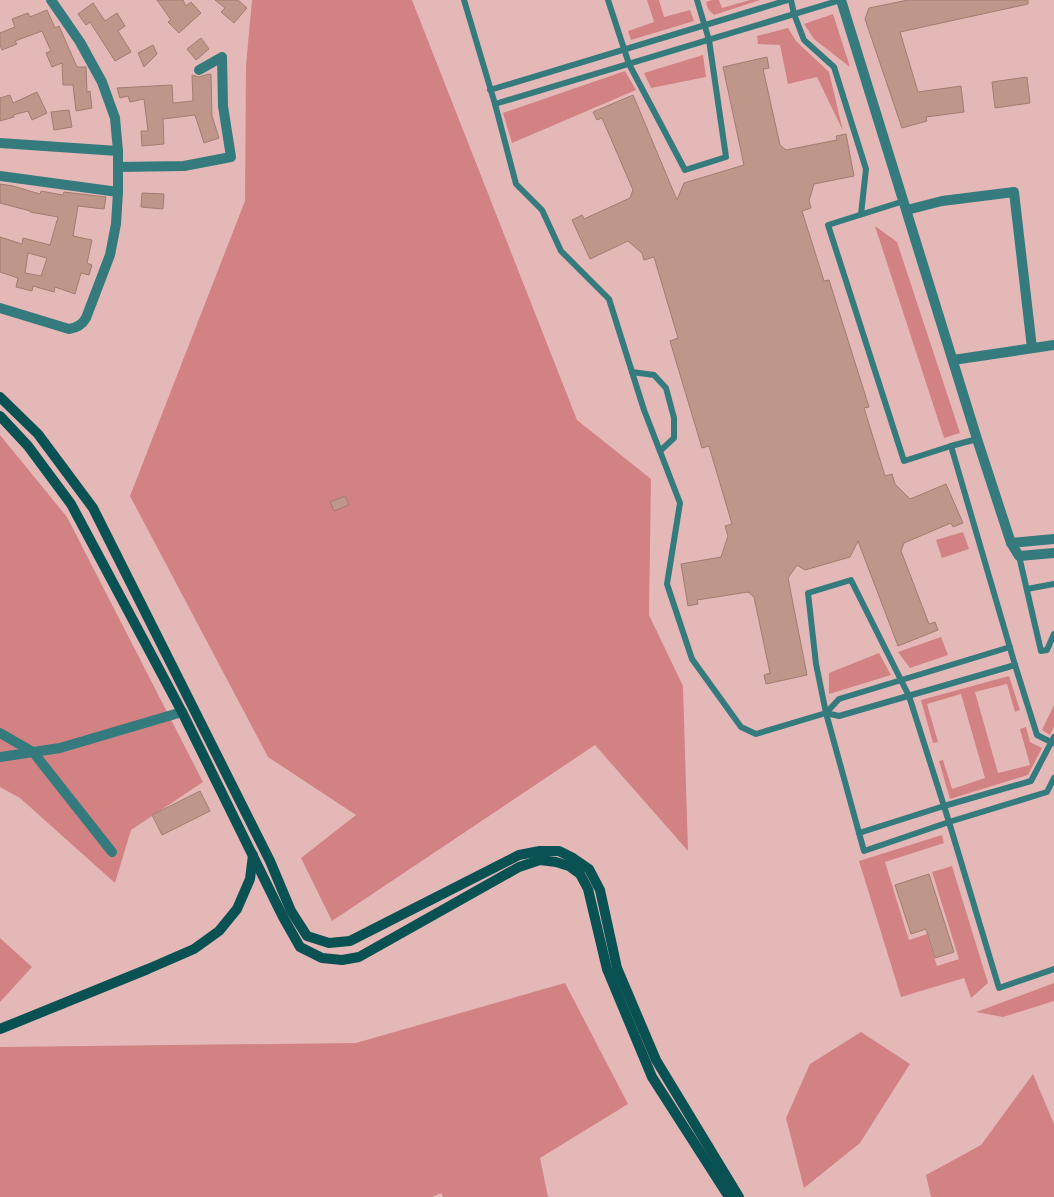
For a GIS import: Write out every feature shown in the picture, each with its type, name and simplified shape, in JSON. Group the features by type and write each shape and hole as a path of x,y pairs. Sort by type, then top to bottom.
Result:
{"street":[{"path":"0,308 69,329 79,326 84,322 110,255 116,224 118,151 115,118 102,82 80,42 52,0"},
{"path":"841,0 977,439 1012,543 1019,556 1054,553"},
{"path":"118,166 184,166 231,157 223,106 222,57 199,70"},
{"path":"0,142 118,151"},
{"path":"0,176 118,192"},
{"path":"905,205 1014,192 1032,348"},
{"path":"953,360 1054,345"},
{"path":"0,396 38,434 93,508 270,861 291,911 307,936 329,943 350,942 519,854 559,851 573,858 589,869 600,890 617,968 656,1060 739,1197"},
{"path":"0,416 28,446 71,504 182,712 283,917 300,947 322,958 342,960 360,956 519,867 540,860 569,866 580,874 588,889 606,969 652,1077 729,1197"},
{"path":"1012,543 1054,539"},
{"path":"0,757 60,748 182,712"},
{"path":"0,733 33,752 112,852"},
{"path":"0,1028 194,949 219,931 237,909 250,879 253,855"}],"lane":[{"path":"464,0 495,104 516,184 542,210 561,250 609,299 644,410 680,504 667,584 692,659 740,727 756,734 826,713 840,716 1015,665"},
{"path":"608,0 629,64 685,170 726,157 709,40 697,0"},
{"path":"490,90 789,0 804,40 834,66 866,169 861,214"},
{"path":"495,104 841,0"},
{"path":"905,205 861,214 828,225 904,461 977,439"},
{"path":"632,372 654,375 666,388 674,418 674,438 660,451"},
{"path":"859,833 1031,781 1053,741 1037,734 951,446"},
{"path":"1019,556 1041,651 1047,650 1054,634"},
{"path":"1054,778 1047,792 949,822 864,852 826,713 816,664 808,593 851,580 909,696 949,822 999,988 1054,969"},
{"path":"1027,588 1054,584"},
{"path":"826,713 839,698 1010,647"}],"shaded area":[{"path":"252,0 412,0 577,420 651,479 649,615 683,686 688,851 595,745 332,921 301,858 356,815 268,757 130,496 245,201 246,65"},
{"path":"647,0 659,0 664,17 690,10 694,21 631,40 628,31 654,22"},
{"path":"719,0 722,8 750,0 760,0 714,15 708,9 706,2"},
{"path":"833,14 850,67 814,39 804,24"},
{"path":"788,28 796,41 829,72 843,131 817,77 788,84 780,45 758,44 757,36"},
{"path":"703,55 706,77 651,88 644,73"},
{"path":"625,71 636,90 512,143 503,113"},
{"path":"875,226 897,242 960,433 944,438"},
{"path":"0,435 67,517 203,782 131,830 115,883 20,798 0,787"},
{"path":"963,532 969,549 942,558 936,540"},
{"path":"941,637 948,655 910,668 898,652"},
{"path":"879,653 891,675 829,694 829,673"},
{"path":"1009,676 1020,710 1015,712 1007,684 975,692 998,773 1030,765 1020,729 1026,727 1030,742 1042,748 1028,775 950,799 939,761 943,760 952,789 985,778 961,694 927,704 938,742 933,743 921,700"},
{"path":"1054,705 1054,727 1050,735 1042,730"},
{"path":"942,835 944,843 885,862 909,940 927,934 937,966 959,959 932,872 952,866 988,983 971,998 964,978 901,997 859,861"},
{"path":"0,938 32,967 0,1002"},
{"path":"565,983 628,1104 540,1158 548,1197 443,1197 441,1193 432,1197 0,1197 0,1047 356,1043"},
{"path":"1054,983 1054,1001 1003,1017 976,1012"},
{"path":"861,1032 910,1064 860,1143 804,1188 786,1118 810,1064"},
{"path":"1033,1074 1054,1124 1054,1197 931,1197 926,1175 981,1145"}],"building":[{"path":"157,0 183,0 186,6 191,2 201,13 179,33 168,22 171,20"},
{"path":"215,0 238,0 247,8 234,23 221,12 225,8"},
{"path":"908,0 1028,0 1028,4 900,32 918,92 961,86 964,112 926,117 927,121 902,128 865,19 869,8"},
{"path":"93,3 105,21 117,13 125,26 118,31 131,52 115,61 90,22 86,25 78,14"},
{"path":"47,10 55,28 59,26 77,67 86,67 87,92 90,91 92,108 76,111 73,85 63,85 62,63 52,67 46,53 51,51 42,31 15,41 17,44 2,50 0,33 15,27 12,19 28,13 30,17"},
{"path":"201,38 209,49 196,60 187,49"},
{"path":"153,45 157,54 144,67 138,53"},
{"path":"767,57 769,68 763,69 780,145 786,150 837,140 836,136 846,134 854,176 814,184 809,201 811,208 802,211 824,281 829,280 869,407 864,408 885,476 892,474 895,484 910,499 946,484 963,523 953,527 951,523 904,543 901,551 929,624 935,622 938,630 898,646 858,541 850,557 805,570 797,565 788,578 807,675 766,684 764,675 770,673 754,597 748,592 697,600 698,604 688,606 681,564 721,557 728,536 725,526 732,524 709,446 702,448 670,341 678,338 654,257 644,260 642,253 628,241 590,259 572,220 582,215 584,219 630,198 633,190 602,118 597,120 593,112 633,95 677,200 684,183 744,165 723,67"},
{"path":"211,74 212,116 219,138 204,143 195,115 163,119 164,144 142,146 141,131 148,131 144,99 130,102 128,96 120,98 117,88 172,85 173,103 193,101 192,75 199,77"},
{"path":"1027,77 1030,103 995,108 992,82"},
{"path":"37,92 47,113 32,120 28,111 0,121 0,98 10,95 13,103"},
{"path":"69,110 72,127 54,130 51,112"},
{"path":"0,184 40,194 41,191 63,195 64,192 106,197 104,209 78,206 73,236 92,240 87,263 92,265 89,275 81,273 75,294 55,287 54,292 33,286 32,291 16,287 18,278 0,272 0,237 22,244 23,238 50,245 58,217 30,212 0,203","holes":["28,253 47,258 41,276 25,273"]},
{"path":"142,193 164,194 163,209 141,207"},
{"path":"345,496 349,505 334,511 330,502"},
{"path":"200,791 210,811 162,835 152,815"},
{"path":"929,874 954,952 935,958 926,929 911,934 895,885"}]}
